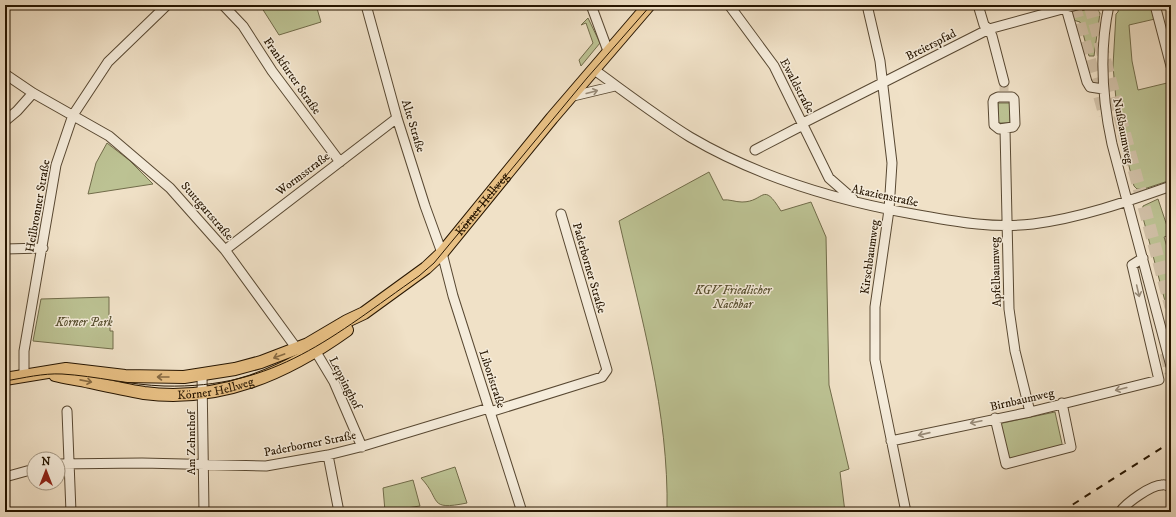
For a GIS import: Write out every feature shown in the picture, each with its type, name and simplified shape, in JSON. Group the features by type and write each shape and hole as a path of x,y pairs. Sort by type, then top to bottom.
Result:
{"main road":[{"name":"Körner Hellweg","path":"5,379 66,369 160,378 202,375 248,366 297,349 364,313 426,268 442,253 569,97 648,5"},
{"name":"Körner Hellweg","path":"48,373 145,393 203,393 239,385 274,373 316,352 354,325 364,313"}],"street":[{"name":"Heilbronner Straße","path":"24,376 24,351 43,248 56,164 73,115 108,62 146,23 167,5"},
{"name":"Frankfurter Straße","path":"223,5 243,26 272,72 340,162"},
{"name":"Alte Straße","path":"366,5 397,118 425,206 442,253"},
{"path":"590,5 608,51"},
{"name":"Ewaldstraße","path":"729,5 774,66 806,122 822,166 834,183 857,203"},
{"name":"Kirschbaumweg","path":"867,5 878,48 892,163 889,210 875,301 874,341 878,378 906,512"},
{"path":"978,5 984,25 989,29 1004,82"},
{"name":"Breierspfad","path":"755,150 806,122 989,29 1077,5"},
{"name":"Nußbaumweg","path":"1109,5 1103,53 1103,89 1109,130 1171,366"},
{"path":"1155,5 1171,66"},
{"path":"1066,8 1087,82 1090,87 1103,89"},
{"name":"Akazienstraße","path":"593,69 652,113 691,137 731,158 760,171 824,194 889,210 963,223 1006,226 1059,220 1128,201 1171,186"},
{"name":"Stuttgartstraße","path":"5,74 33,94 109,136 170,188 225,250 297,349"},
{"path":"569,97 615,86"},
{"path":"5,120 18,111 33,94"},
{"path":"1004,95 1012,97 1014,102 1015,124 1014,127 1005,129 999,129 994,125 994,99 1004,95"},
{"name":"Wormsstraße","path":"225,250 397,118"},
{"name":"Apfelbaumweg","path":"1005,129 1009,309 1015,351 1030,412"},
{"path":"824,194 831,190 834,183"},
{"name":"Paderborner Straße","path":"66,464 142,463 266,466 328,455 362,446 602,377 607,370 561,214"},
{"path":"5,249 43,248"},
{"name":"Liboristraße","path":"442,253 446,272 522,512"},
{"name":"Birnbaumweg","path":"891,441 995,418 1030,412 1159,380 1132,265 1143,258"},
{"name":"Leppinghof","path":"316,352 334,382 362,446"},
{"name":"Am Zehnthof","path":"202,375 204,512"},
{"path":"995,418 1006,464 1071,448 1062,403"},
{"path":"67,411 71,512"},
{"path":"328,455 339,512"},
{"path":"5,477 26,471"},
{"path":"1120,512 1129,502 1158,485 1166,485 1171,488"}],"green space":[{"path":"260,5 316,5 321,22 279,35"},
{"path":"1119,5 1152,5 1155,19 1129,25 1132,61 1138,90 1167,83 1171,96 1171,180 1144,189 1137,189 1134,186 1118,122 1113,66 1116,14 1118,12"},
{"path":"1091,8 1097,9 1100,13 1094,56 1089,56 1080,22 1073,20 1071,14"},
{"path":"588,18 600,43 581,66 579,60 593,43 586,23 581,25"},
{"path":"998,103 1010,103 1010,123 998,123"},
{"path":"107,143 129,160 153,184 88,194 96,163"},
{"name":"KGV Friedlicher Nachbar","path":"709,172 723,200 742,202 750,201 766,195 775,202 781,211 811,202 826,237 829,385 849,469 840,472 845,512 667,512 663,438 658,401 652,365 619,221"},
{"path":"1158,199 1170,235 1164,237 1171,260 1171,324 1142,214 1143,206"},
{"name":"Körner Park","path":"109,297 109,319 110,331 113,331 113,349 33,341 41,299"},
{"path":"1055,412 1063,448 1007,462 998,424"},
{"path":"455,467 467,503 446,506 437,502 421,478"},
{"path":"413,480 420,506 385,511 383,488"}],"tunnel":[{"path":"1074,5 1105,115"},
{"path":"1090,5 1171,307"},
{"path":"1004,82 1004,92"},
{"path":"1166,353 1171,373"}],"tram line":[{"path":"5,381 41,375 62,374 151,385 204,385 239,379 271,368 301,355 359,319 419,276 434,263 587,78 651,5"}],"railway":[{"path":"1061,512 1171,442"}]}
